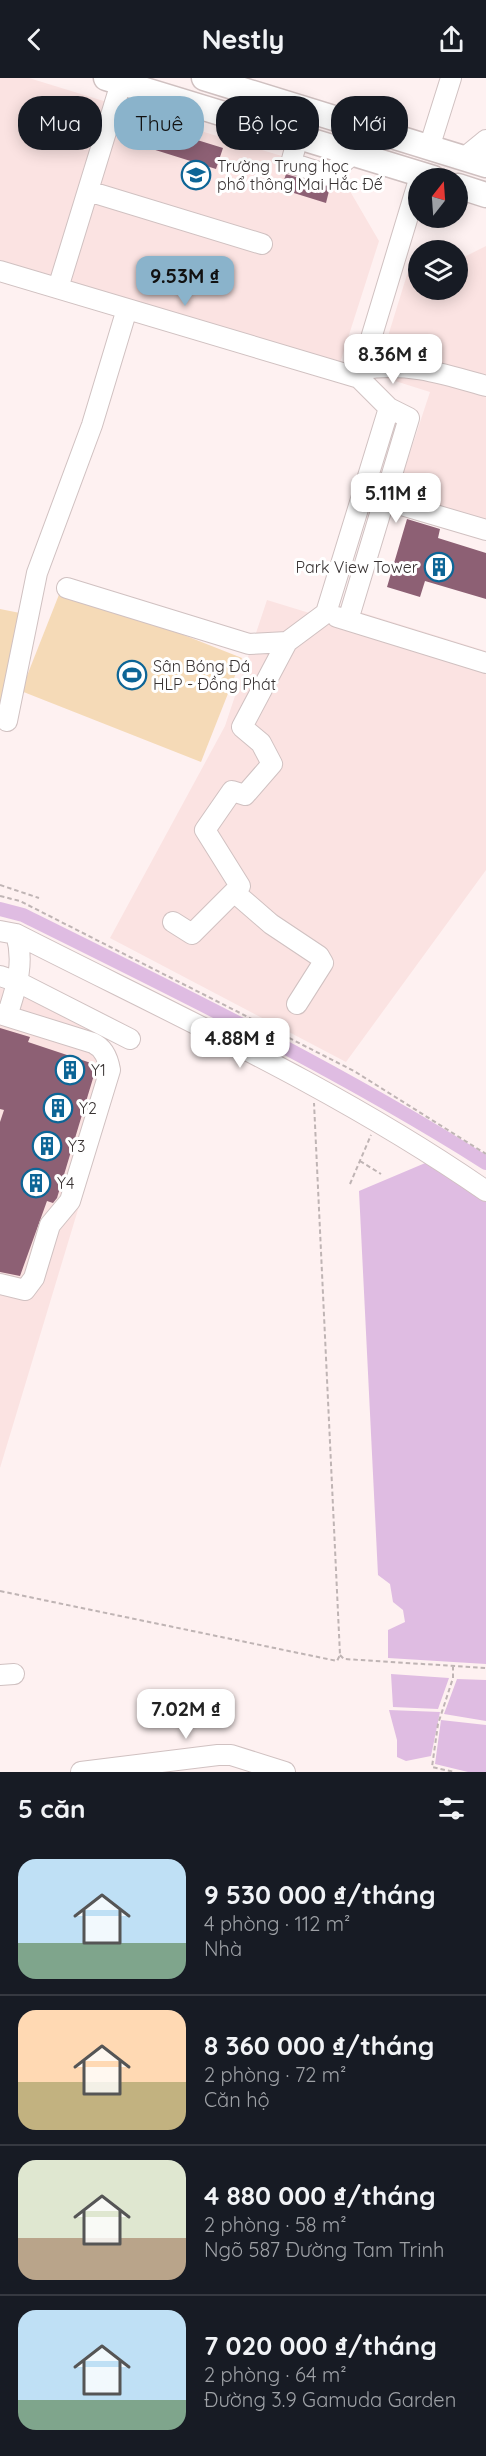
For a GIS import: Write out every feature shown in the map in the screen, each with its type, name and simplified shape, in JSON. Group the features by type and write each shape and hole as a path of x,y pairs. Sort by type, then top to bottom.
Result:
{"main road":[{"path":"204,78 235,83 429,148 464,165"},
{"path":"117,80 408,174"},
{"path":"425,168 429,148"},
{"path":"468,189 486,195"}],"street":[{"path":"429,148 451,78"},
{"path":"58,288 88,191 117,80"},
{"path":"464,165 486,140"},
{"path":"88,191 262,244"},
{"path":"360,374 408,225"},
{"path":"0,271 360,374 390,365 430,370 486,386"},
{"path":"7,720 37,573 92,425 127,309"},
{"path":"348,620 409,418 389,408 360,374"},
{"path":"173,922 192,934 240,886 205,830 232,791 244,795 272,764 261,743 242,726 287,642 326,613 389,408"},
{"path":"363,493 486,530"},
{"path":"68,588 249,644 287,642"},
{"path":"326,613 486,663"},
{"path":"234,892 272,924 319,956 323,963 297,1004"},
{"path":"0,1284 25,1290 30,1286 50,1225 70,1201 110,1070 100,1046 4,1015 9,979 21,952 8,932"},
{"path":"8,932 313,1085 432,1153 486,1191"},
{"path":"9,979 130,1039"},
{"path":"81,1772 225,1755 285,1772"}],"path":[{"path":"0,885 39,898"},
{"path":"0,897 20,901 354,1071 486,1154"},
{"path":"0,1591 337,1661 340,1655 313,1085"},
{"path":"350,1184 377,1122"},
{"path":"360,1161 381,1174"},
{"path":"340,1655 344,1659 486,1668"},
{"path":"453,1666 453,1678 438,1724 432,1767 454,1772"}],"shaded area":[{"path":"0,78 29,78 87,96 18,96 18,150 102,150 102,101 114,104 114,150 204,150 204,132 216,136 216,150 262,150 340,174 379,241 340,363 0,260"},
{"path":"486,246 486,523 396,495 430,392 376,375 408,271 408,300 468,300 468,255"},
{"name":"Sân Bóng Đá HLP - Đồng Phát","path":"62,587 242,658 201,762 21,691"},
{"path":"267,600 355,627 360,612 486,651 486,870 346,1062 110,938 225,726"},
{"path":"0,609 20,613 0,726"},
{"path":"0,988 29,999 108,1040 121,1067 0,1468"},
{"path":"430,1161 486,1199 486,1664 388,1658 388,1630 405,1622 403,1610 393,1602 390,1584 378,1575 359,1191"},
{"path":"391,1674 449,1678 438,1709 393,1707"},
{"path":"457,1679 486,1680 486,1721 444,1714"},
{"path":"389,1710 440,1712 431,1756 406,1761 397,1757 397,1740"},
{"path":"441,1720 486,1725 486,1772 468,1772 435,1764"}],"building":[{"path":"204,142 216,146 216,150 222,150 216,169 155,150 204,150"},
{"path":"286,174 330,187 326,203 281,189"},
{"name":"Park View Tower","path":"407,519 440,529 438,538 486,553 486,599 425,581 420,597 387,587"},
{"path":"0,1028 30,1037 28,1042 97,1065 57,1198 53,1203 47,1201 20,1276 0,1272 0,1122 4,1110 0,1109"}],"waterway":[{"path":"0,909 23,915 258,1033 373,1096 486,1163"}],"place":[{"name":"Trường Trung học phổ thông Mai Hắc Đế","path":"196,175"},
{"name":"Park View Tower","path":"439,567"},
{"name":"Sân Bóng Đá HLP - Đồng Phát","path":"132,675"},
{"name":"Y1","path":"70,1070"},
{"name":"Y2","path":"58,1108"},
{"name":"Y3","path":"47,1146"},
{"name":"Y4","path":"36,1183"}]}
